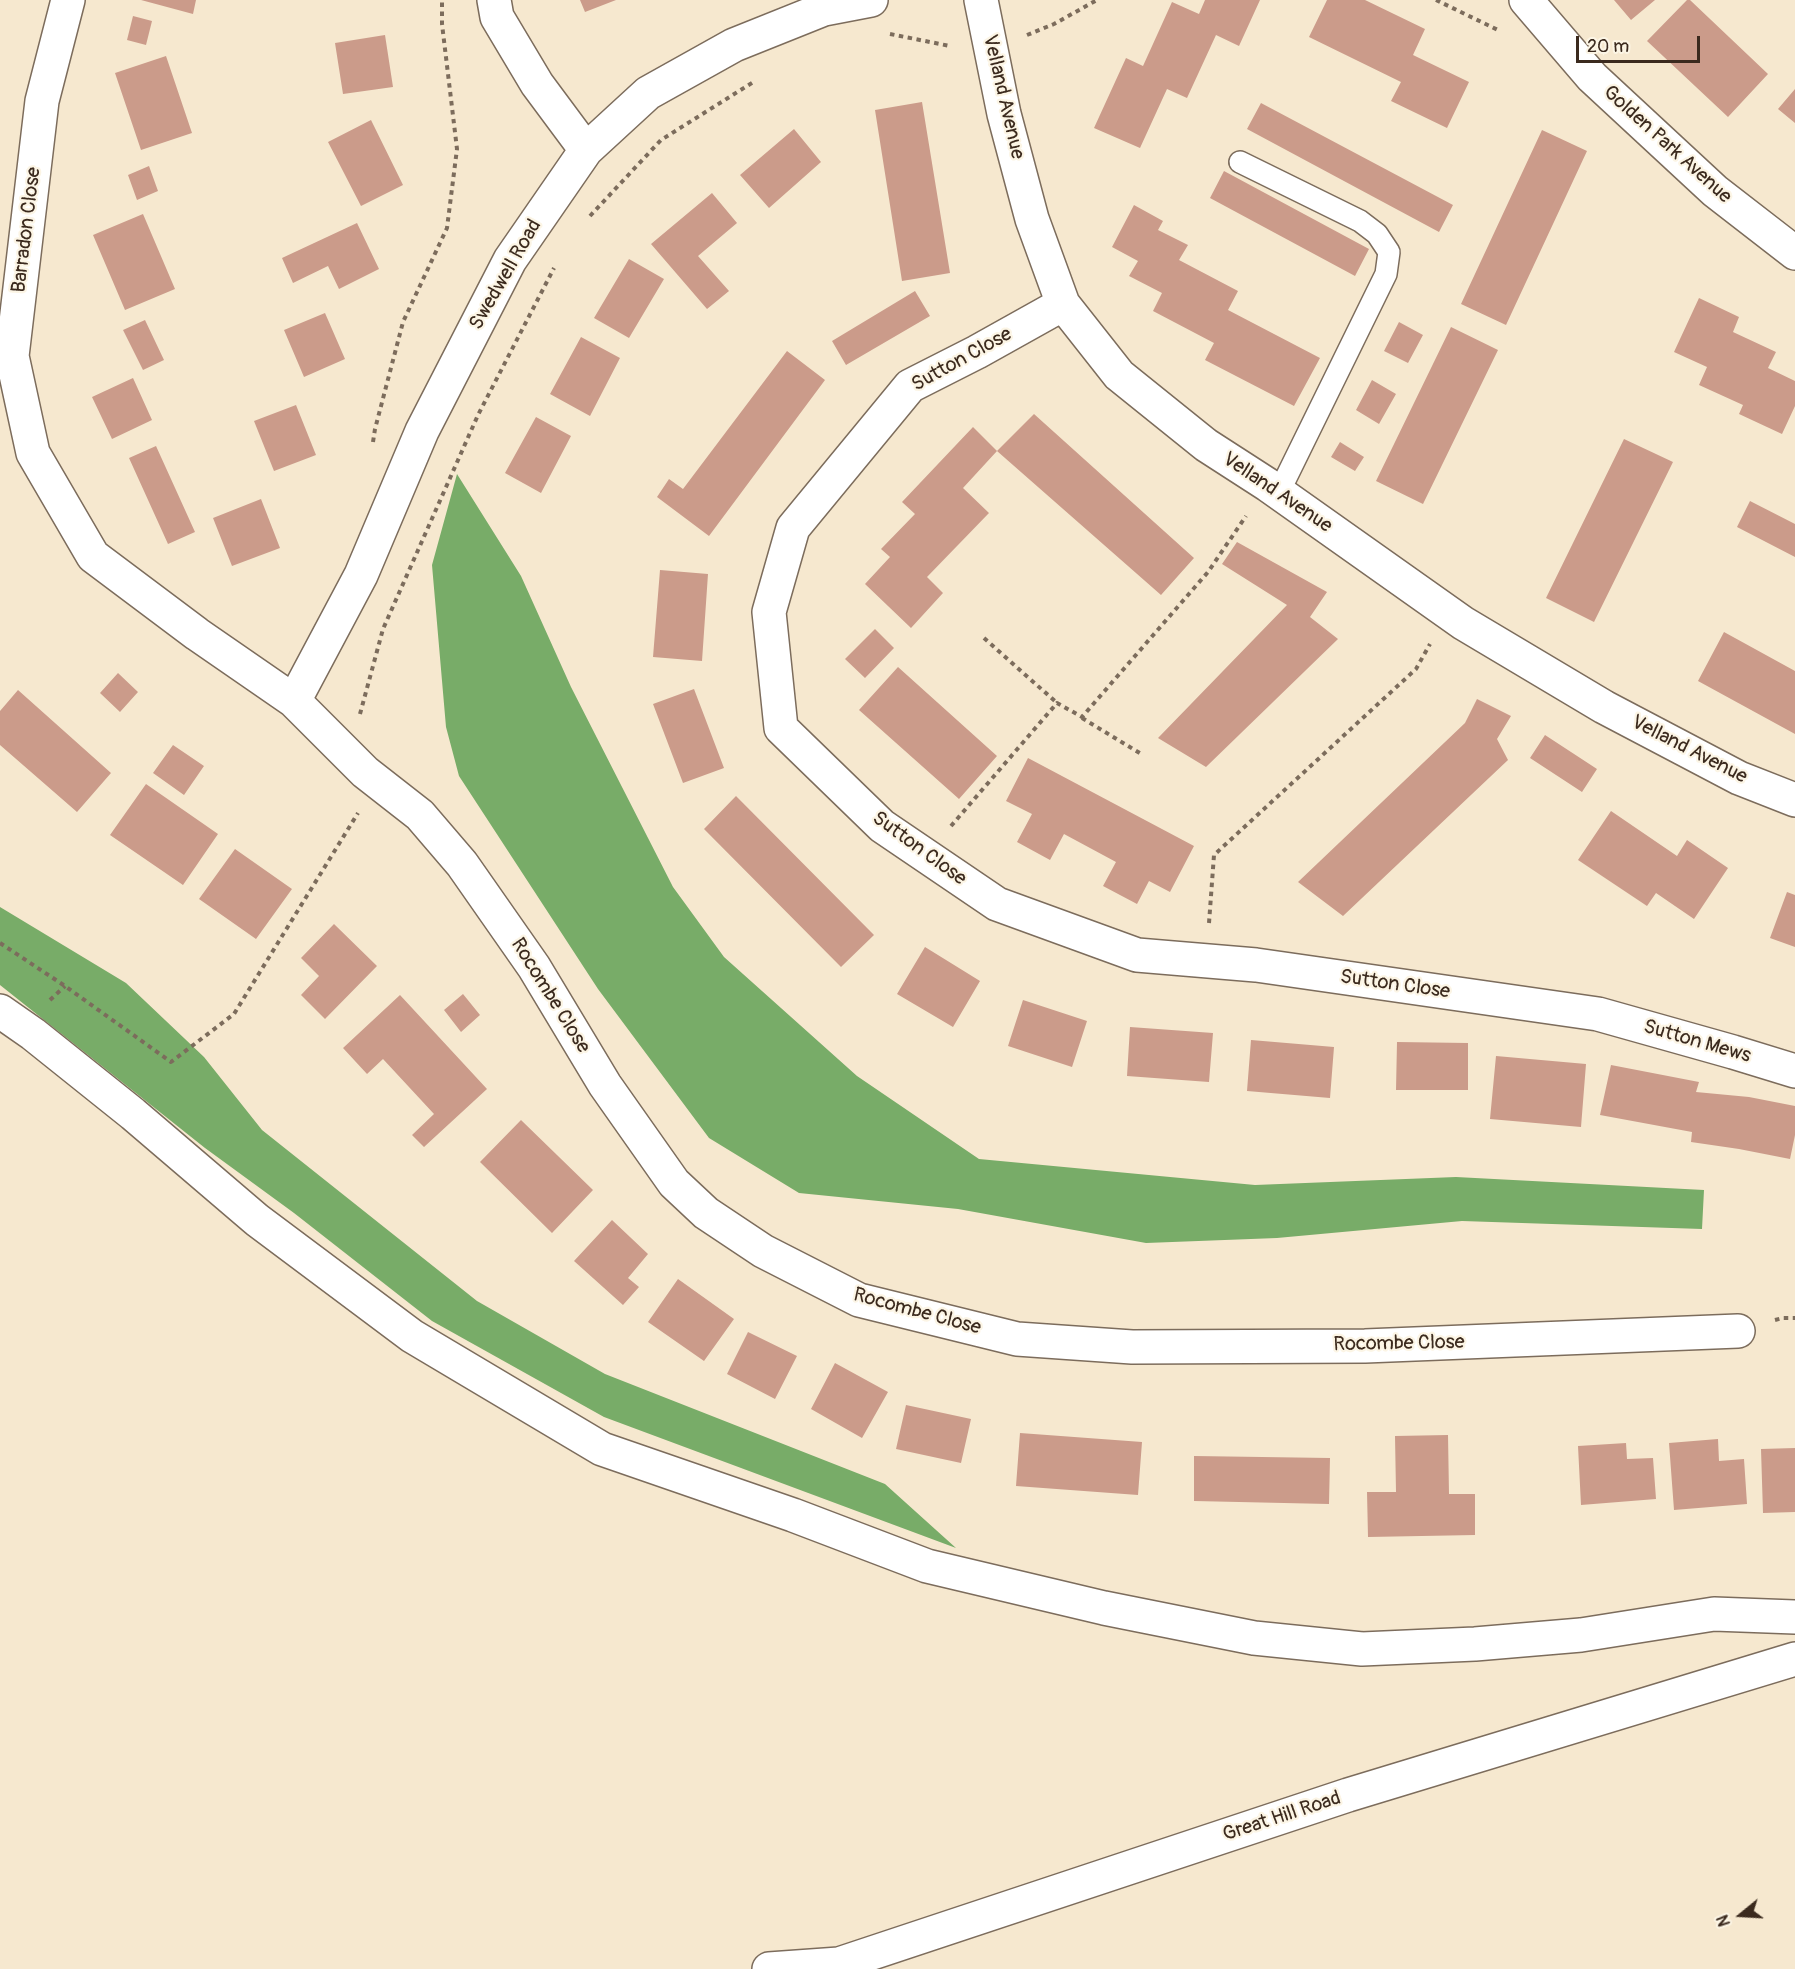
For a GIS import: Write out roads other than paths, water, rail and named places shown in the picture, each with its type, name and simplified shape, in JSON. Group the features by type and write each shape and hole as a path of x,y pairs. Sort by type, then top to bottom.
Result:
{"street":[{"name":"Barradon Close","path":"68,0 42,101 12,356 33,453 93,556 197,634 294,701"},
{"path":"494,0 496,17 537,84 586,150"},
{"name":"Swedwell Road","path":"294,701 361,575 422,431 510,260 586,150 648,93 734,45 824,9 871,0"},
{"name":"Velland Avenue","path":"981,0 1005,114 1032,219 1063,304 1119,375 1206,445 1273,488 1448,612 1604,707 1739,778 1795,800"},
{"name":"Golden Park Avenue","path":"1515,11 1592,77 1714,191 1795,253"},
{"name":"Sutton Close","path":"1063,304 978,352 910,386 793,528 769,612 781,728 882,826 997,904 1137,955 1256,965 1598,1014"},
{"name":"Rocombe Close","path":"294,701 365,772 420,815 462,864 534,967 604,1085 674,1183 706,1213 763,1251 859,1300 1017,1339 1132,1347 1377,1346 1738,1331"},
{"path":"0,1011 133,1114 257,1220 422,1341 602,1449 793,1515 927,1566 1104,1608 1254,1638 1362,1649 1475,1644 1581,1635 1713,1614 1795,1617"},
{"name":"Sutton Mews","path":"1598,1014 1795,1071"},
{"name":"Great Hill Road","path":"769,1969 839,1964 1348,1796 1795,1659"}],"lane":[{"path":"1240,162 1360,222 1377,234 1389,252 1386,273 1273,488"}]}
